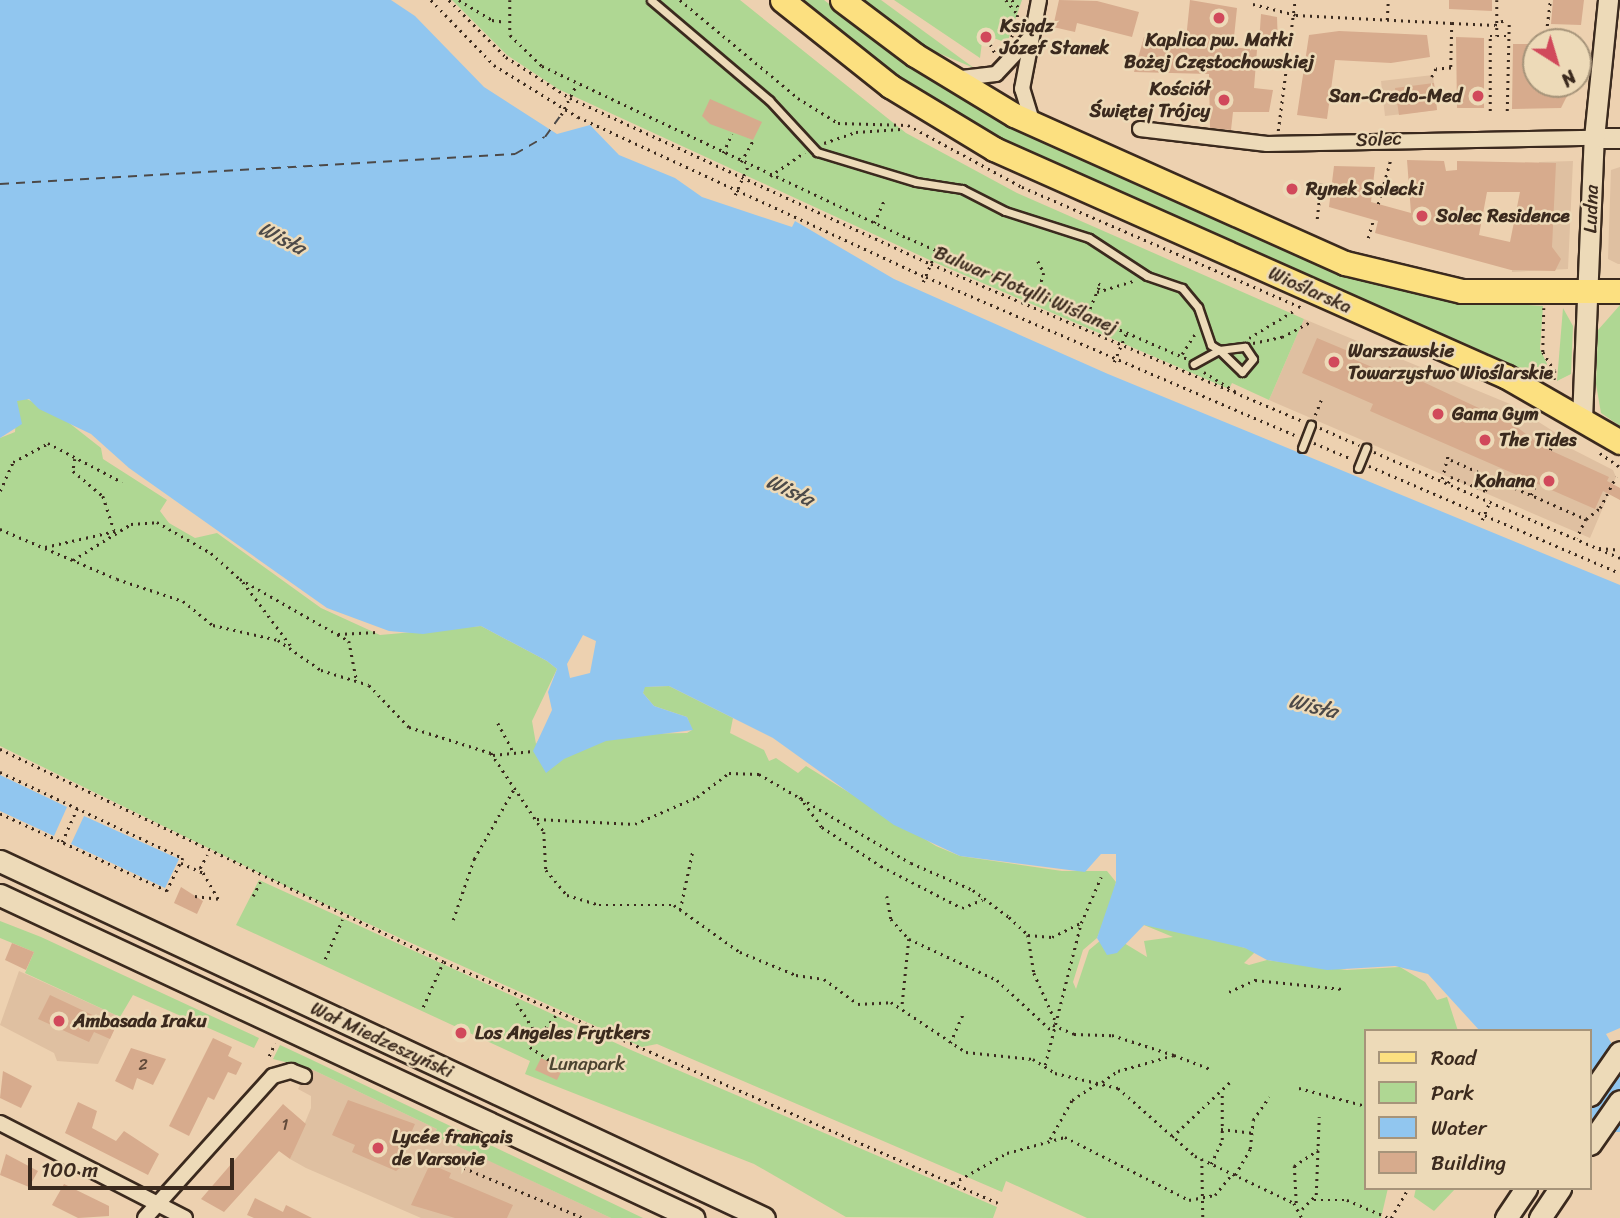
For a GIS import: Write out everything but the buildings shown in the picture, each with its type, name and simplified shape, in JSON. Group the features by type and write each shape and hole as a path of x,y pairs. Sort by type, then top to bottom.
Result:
{"main road":[{"name":"Wioślarska","path":"782,0 890,86 995,149 1507,377 1620,442"},
{"path":"842,0 953,79 1033,124"},
{"name":"Wioślarska","path":"1033,124 1366,270 1462,291 1620,291"},
{"name":"Wał Miedzeszyński","path":"0,861 764,1218"},
{"name":"Wał Miedzeszyński","path":"0,895 693,1218"},
{"path":"1592,1092 1620,1052"},
{"path":"1592,1141 1620,1101"},
{"path":"1506,1218 1525,1190"},
{"path":"1539,1218 1559,1190"}],"street":[{"path":"1033,124 1022,89 1029,39 1039,0"},
{"name":"Ludna","path":"1582,419 1594,138 1608,0"},
{"path":"953,79 996,74 1029,39"},
{"name":"Solec","path":"1140,129 1266,144 1620,138"},
{"path":"145,1218 272,1076 291,1071 304,1076"},
{"path":"0,1123 185,1218"}],"lane":[{"path":"651,0 777,107 812,148 916,182 962,189 1005,211 1089,238 1147,276 1192,297 1205,335 1219,350 1239,371 1247,372 1253,359 1249,349 1237,345 1219,350 1194,364"},
{"path":"1302,448 1311,425"},
{"path":"1359,465 1366,448"}],"path":[{"path":"431,0 495,65 564,110 736,193 1114,360 1620,573"},
{"name":"Bulwar Flotylli Wiślanej","path":"449,0 506,57 570,97 931,264 1620,558"},
{"path":"459,0 492,20 506,22"},
{"path":"510,0 506,22 527,57 577,84 694,137 748,166 936,251 1127,331 1194,364 1236,392"},
{"path":"1006,0 1016,12"},
{"path":"1012,0 1021,10"},
{"path":"1277,135 1296,16 1296,0"},
{"path":"1387,20 1388,0"},
{"path":"1497,0 1497,36"},
{"path":"1548,26 1550,0"},
{"path":"1253,4 1296,16 1452,23 1508,21 1507,111"},
{"path":"1432,77 1436,69 1451,68 1452,23"},
{"path":"1490,111 1490,36 1509,36"},
{"path":"987,38 998,58"},
{"path":"561,115 577,84"},
{"path":"770,176 812,148 856,132 901,129"},
{"path":"723,154 732,134"},
{"path":"741,162 753,140"},
{"path":"1378,204 1391,158"},
{"path":"736,193 748,166"},
{"path":"1317,219 1321,183"},
{"path":"874,223 884,201"},
{"path":"1368,238 1373,220"},
{"path":"923,282 936,251"},
{"path":"1038,261 1044,273 1038,293"},
{"path":"1097,292 1147,276"},
{"path":"1087,314 1100,285 1095,282"},
{"path":"1545,303 1543,352 1555,381"},
{"path":"1237,345 1295,310"},
{"path":"1237,345 1282,338 1311,321"},
{"path":"1114,360 1127,331"},
{"path":"1315,415 1321,400"},
{"path":"1550,450 1553,443"},
{"path":"0,491 13,462 37,445 58,445 75,458 122,482"},
{"path":"1448,455 1451,460 1586,519"},
{"path":"75,458 73,471 103,496 114,530"},
{"path":"1442,480 1451,460"},
{"path":"1448,483 1451,477 1485,491 1491,478"},
{"path":"1577,539 1586,519 1600,508 1616,477"},
{"path":"1531,495 1536,484"},
{"path":"1482,520 1490,502"},
{"path":"73,560 120,530 141,521 157,522 211,553 240,579 291,646 321,670 356,678 409,727 493,755 533,751"},
{"path":"0,529 73,560 183,601 213,625 291,646"},
{"path":"43,548 120,530"},
{"path":"1597,548 1620,550"},
{"path":"240,579 338,634 353,648 356,678"},
{"path":"338,634 377,632"},
{"path":"498,723 514,753"},
{"path":"0,749 444,962 998,1203"},
{"path":"493,755 537,819 547,841 546,870 561,891 599,905 660,904 680,910 740,952 796,975 824,979 850,1002 883,1000 902,1009 950,1043 978,1055 1033,1059 1055,1073 1100,1083 1123,1093 1172,1137 1202,1159 1302,1209"},
{"path":"537,819 635,824 684,804 723,776 742,771 800,797 982,900 1028,935 1052,937 1081,923"},
{"path":"0,772 183,858 167,891 0,814"},
{"path":"453,920 474,859 515,787"},
{"path":"800,797 822,827 881,866 962,908 982,900"},
{"path":"61,842 77,808"},
{"path":"680,910 693,849"},
{"path":"201,872 207,855"},
{"path":"181,863 201,872 215,900 195,896"},
{"path":"1045,1065 1081,923 1101,877"},
{"path":"253,895 260,882"},
{"path":"887,897 891,919 909,939 997,981 1052,1031"},
{"path":"325,959 342,920"},
{"path":"1028,935 1034,973 1055,1020"},
{"path":"902,1009 909,939"},
{"path":"423,1007 441,967"},
{"path":"1229,992 1255,979 1343,989"},
{"path":"517,1003 539,1038"},
{"path":"950,1043 963,1014"},
{"path":"556,1016 530,1047 557,1065"},
{"path":"1053,1026 1074,1034 1112,1035 1212,1069"},
{"path":"269,1056 274,1046"},
{"path":"1050,1139 1072,1100 1118,1071 1174,1055"},
{"path":"1172,1137 1230,1082"},
{"path":"1299,1088 1364,1105"},
{"path":"1211,1164 1221,1129 1222,1091"},
{"path":"953,1184 1007,1153 1050,1139 1074,1138 1101,1159 1124,1166 1189,1200 1205,1199 1233,1175 1250,1149 1253,1120 1269,1097"},
{"path":"1314,1200 1319,1117"},
{"path":"1221,1129 1252,1133"},
{"path":"1297,1205 1294,1166 1318,1150"},
{"path":"1202,1159 1205,1199 1203,1218"},
{"path":"457,1165 584,1218"},
{"path":"1302,1209 1314,1200 1348,1200 1390,1218 1407,1190"},
{"path":"1302,1209 1302,1218"}],"shaded area":[{"path":"1433,75 1437,110 1385,116 1381,81"},
{"path":"1573,161 1568,269 1512,272 1511,241 1538,198 1539,162"},
{"path":"1620,167 1618,264 1608,259 1611,170"},
{"path":"1304,319 1510,404 1564,438 1568,447 1613,470 1616,477 1590,538 1269,400"},
{"name":"Ambasada Iraku","path":"19,971 120,1017 98,1064 57,1061 54,1053 0,1025"},
{"name":"Lycée français de Varsovie","path":"309,1068 437,1129 435,1135 611,1218 421,1218 306,1168 290,1159 311,1108 311,1096 298,1089"}],"green space":[{"path":"452,0 740,0 906,133 1017,193 1304,319 1269,400 1232,383 1229,389 934,262 558,89 507,55"},
{"path":"800,0 824,0 896,55 999,118 1329,269 1438,299 1543,306 1540,349 1547,364 1537,377 1024,153 927,97"},
{"path":"860,0 881,0 974,68 924,47"},
{"path":"894,0 1022,0 1007,43 983,34 980,58"},
{"path":"1620,305 1620,426 1601,413 1596,384 1598,330"},
{"path":"1563,308 1573,326 1571,374 1557,381"},
{"path":"23,397 59,415 101,448 103,459 167,500 160,511 169,523 195,538 217,533 321,608 380,635 481,626 547,661 557,669 532,721 536,744 541,736 687,733 692,730 687,717 654,706 643,693 644,687 669,686 733,718 730,733 764,750 769,761 776,758 798,773 806,766 936,846 960,856 1062,871 1107,871 1116,882 1109,909 1097,938 1083,950 1073,982 1076,989 1089,950 1101,940 1124,943 1147,957 1144,941 1173,937 1144,925 1130,934 1145,920 1256,951 1244,963 1249,965 1267,960 1347,970 1400,967 1425,982 1437,1000 1447,997 1457,1029 1364,1029 1364,1190 1388,1190 1381,1218 1087,1218 1006,1181 1002,1192 657,1044 642,1047 298,892 0,746 0,438 15,432 17,401"},
{"name":"Lunapark","path":"259,880 631,1050 997,1207 993,1218 846,1217 754,1164 525,1074 530,1061 236,925"},
{"path":"0,921 41,937 259,1038 254,1048 133,995 120,1017 25,973 34,952 0,938"},
{"path":"280,1045 643,1218 611,1218 434,1135 437,1129 309,1068 273,1059"},
{"path":"1416,1190 1454,1190 1434,1211 1414,1197"}],"water":[{"name":"Wisła","path":"0,0 391,0 415,16 484,87 557,134 590,125 619,155 675,178 702,197 792,227 795,221 894,279 1108,374 1620,585 1620,1028 1606,1034 1620,1058 1620,1132 1592,1132 1592,1029 1478,1029 1428,974 1395,966 1327,970 1267,960 1245,948 1144,925 1117,953 1107,955 1097,938 1116,882 1116,854 1101,854 1085,872 960,856 894,825 773,738 669,686 645,687 643,693 654,706 687,717 693,730 606,741 564,759 546,773 533,751 552,710 548,692 557,669 547,661 481,626 423,634 389,631 327,608 129,468 91,434 39,409 29,399 17,401 22,424 0,438","holes":["583,635 596,641 590,673 570,678 567,664"]},
{"path":"0,775 67,807 54,836 0,811"},
{"path":"84,816 179,859 165,888 71,844"}],"ferry route":[{"path":"0,184 515,154 545,137 561,115"}],"place":[{"name":"Kaplica pw. Matki Bożej Częstochowskiej","path":"1219,18"},
{"name":"Ksiądz Józef Stanek","path":"986,37"},
{"name":"San-Credo-Med","path":"1478,96"},
{"name":"Kościół Świętej Trójcy","path":"1224,100"},
{"name":"Rynek Solecki","path":"1292,189"},
{"name":"Solec Residence","path":"1422,216"},
{"name":"Warszawskie Towarzystwo Wioślarskie","path":"1334,362"},
{"name":"Gama Gym","path":"1438,414"},
{"name":"The Tides","path":"1485,440"},
{"name":"Kohana","path":"1549,481"},
{"name":"Ambasada Iraku","path":"59,1021"},
{"name":"Los Angeles Frytkers","path":"461,1033"},
{"name":"Lycée français de Varsovie","path":"378,1148"}]}
